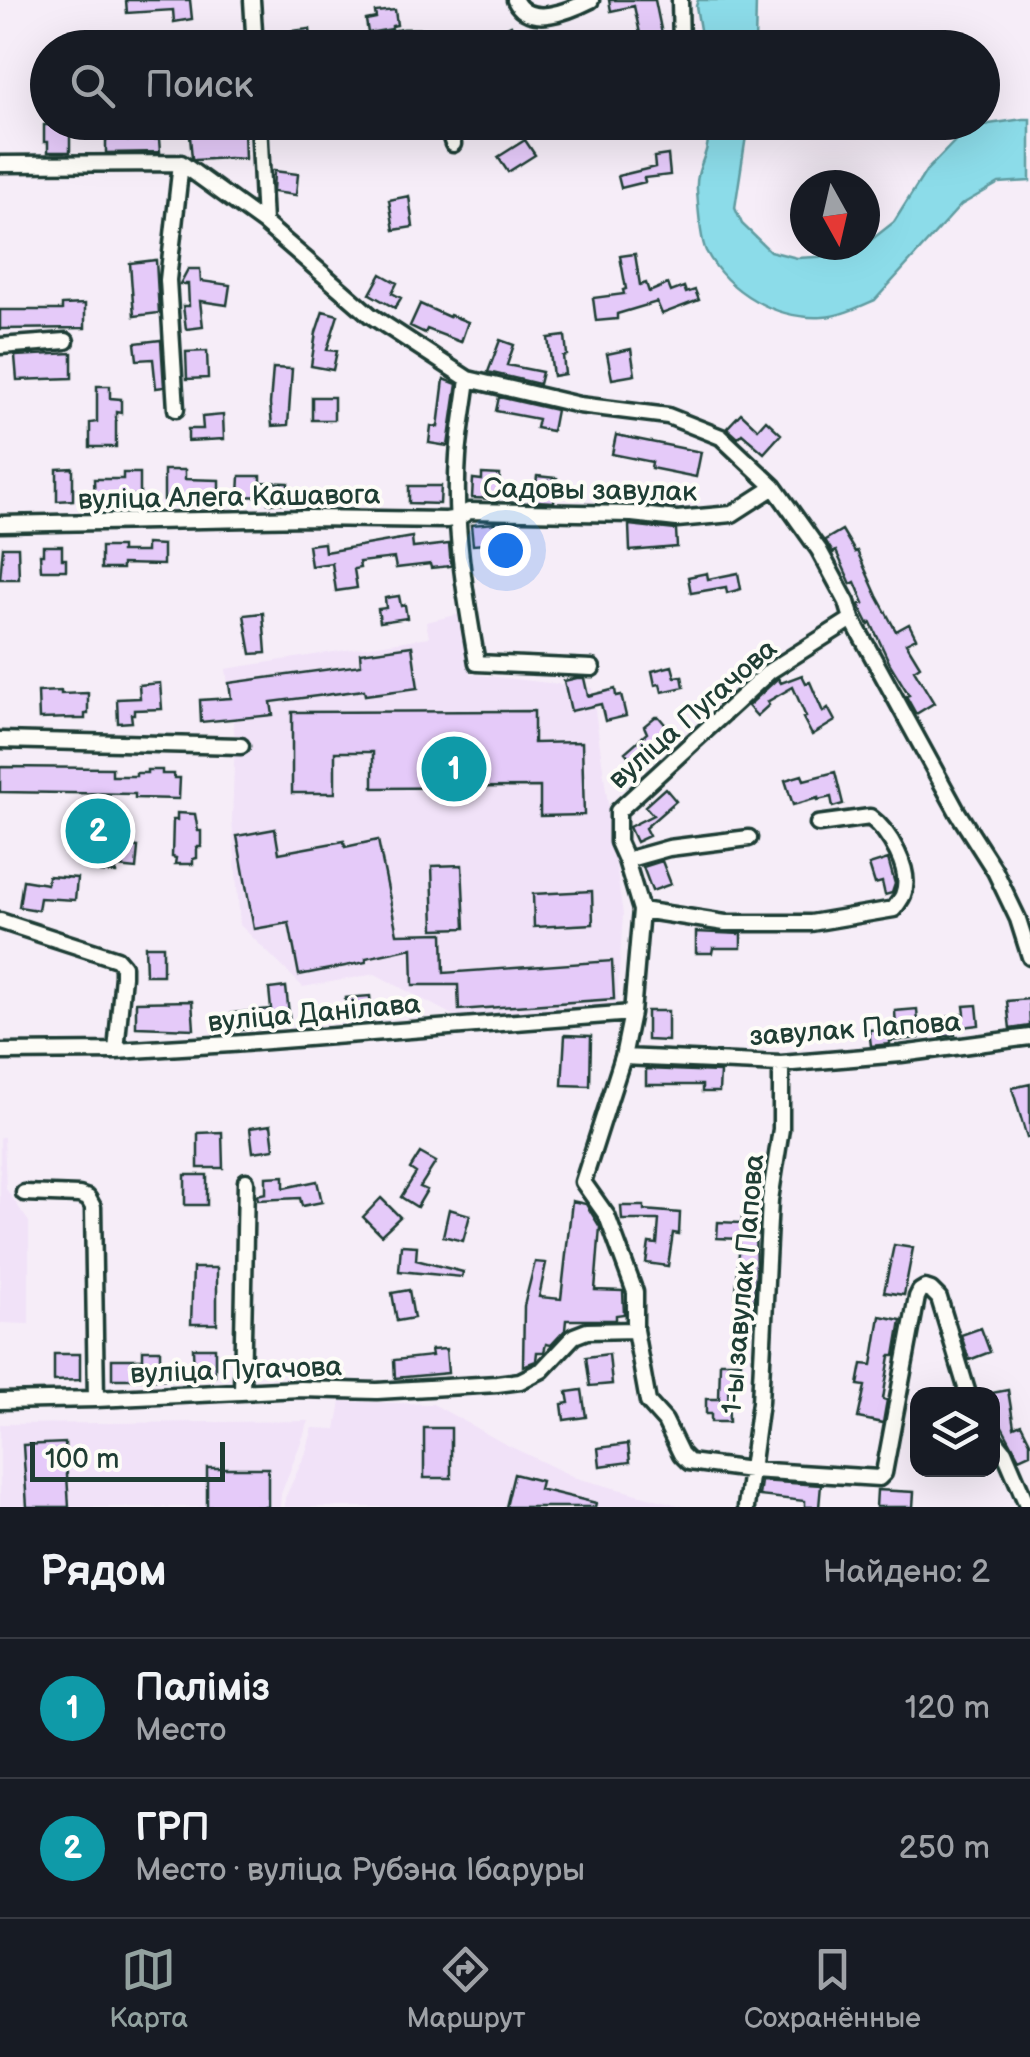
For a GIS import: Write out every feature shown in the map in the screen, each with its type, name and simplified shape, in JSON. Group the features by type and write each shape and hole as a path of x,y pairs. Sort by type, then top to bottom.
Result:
{"street":[{"path":"252,0 254,30"},
{"path":"515,0 518,8 542,16 591,0"},
{"path":"680,0 681,30"},
{"path":"260,140 264,223"},
{"path":"452,140 453,144"},
{"path":"176,408 168,280 181,163"},
{"path":"0,164 181,163 264,223 370,315 468,379 580,405 668,416 721,438 774,487 819,550 958,813 995,871 1018,919 1030,957"},
{"path":"0,346 66,341"},
{"path":"468,379 458,456 458,518 464,595 477,663 592,668"},
{"name":"Садовы завулак","path":"458,518 469,511 632,514 677,519 732,514 774,487"},
{"name":"вуліца Алега Кашавога","path":"0,524 458,518"},
{"name":"вуліца Пугачова","path":"852,618 770,670 618,811 618,842 641,910 632,1013 583,1182 607,1216 635,1292 634,1330 648,1402 665,1421 689,1462 879,1478 884,1473 917,1297 925,1288 939,1298 966,1387"},
{"path":"0,740 241,746"},
{"path":"641,910 726,923 811,924 894,908 904,893 903,867 882,826 870,817 818,824"},
{"path":"626,860 669,848 749,838"},
{"path":"0,921 117,960 123,976 116,1051"},
{"name":"вуліца Данілава","path":"0,1052 116,1051 632,1013"},
{"name":"завулак Папова","path":"622,1057 781,1064 1030,1037"},
{"name":"1-ы завулак Папова","path":"746,1507 760,1402 770,1200 781,1129 781,1064"},
{"path":"242,1392 246,1181"},
{"path":"24,1193 80,1194 88,1198 93,1208 96,1399"},
{"name":"вуліца Пугачова","path":"0,1400 300,1389 376,1390 520,1381 542,1370 574,1336 587,1331 634,1330"},
{"path":"1000,1446 1028,1507"}],"shaded area":[{"path":"460,614 471,674 592,688 623,915 617,1004 460,1019 375,974 303,987 240,925 232,820 235,738 226,669 429,637 426,622"},
{"path":"0,1137 4,1137 6,1189 29,1222 29,1324 0,1323"},
{"path":"341,1401 433,1404 576,1478 686,1507 285,1507 285,1498 313,1428 336,1429"},
{"path":"309,1421 281,1494 280,1507 0,1507 0,1424"}],"water":[{"path":"698,0 756,0 755,30 700,30"},
{"path":"1030,119 1030,181 999,183 961,205 875,300 856,308 836,315 805,317 771,308 740,291 706,251 697,181 708,140 745,140 735,208 742,224 770,251 790,256 790,260 880,260 880,233 894,222 926,171 956,140 1000,140 1000,122"}],"building":[{"path":"126,0 190,0 192,19 174,22 173,10 127,13"},
{"path":"609,0 655,0 661,30 639,30 634,6 611,11"},
{"path":"395,10 397,25 392,29 368,30 366,20 376,18 375,12"},
{"path":"70,140 70,152 48,152 48,142 44,142"},
{"path":"106,140 159,140 160,152 106,153"},
{"path":"190,140 244,140 245,159 192,158"},
{"path":"525,140 535,155 508,172 498,157"},
{"path":"668,155 670,175 644,178 645,182 621,188 618,176 655,167 654,157"},
{"path":"274,171 298,174 296,195 273,192"},
{"path":"409,196 413,227 394,230 389,200"},
{"path":"635,254 640,285 646,283 649,292 668,284 671,292 684,287 686,293 695,290 699,300 662,314 657,302 617,314 617,319 596,321 593,298 624,294 620,256"},
{"path":"156,260 159,313 134,316 130,263"},
{"path":"188,269 200,269 201,281 230,285 227,305 200,301 203,327 186,329 183,306 189,306 188,284 180,284"},
{"path":"381,274 397,283 392,293 401,298 395,308 370,294"},
{"path":"85,304 85,328 0,329 0,310 62,310 62,305"},
{"path":"420,304 468,322 461,342 410,326"},
{"path":"323,311 338,315 327,350 337,351 333,370 311,366"},
{"path":"565,336 565,374 553,376 548,338"},
{"path":"161,340 164,387 156,388 153,359 137,360 135,343"},
{"path":"500,340 514,345 507,365 542,372 539,384 488,372"},
{"path":"631,349 635,375 612,379 607,354"},
{"path":"207,351 208,378 187,379 186,352"},
{"path":"72,353 72,378 17,380 15,356"},
{"path":"273,368 292,369 288,425 272,426"},
{"path":"444,379 457,384 448,446 429,443 431,426 438,427"},
{"path":"97,386 110,386 110,398 121,399 121,413 116,412 116,447 90,447 90,423 97,422"},
{"path":"312,397 334,397 334,420 312,420"},
{"path":"499,397 556,410 552,431 536,428 538,419 496,411"},
{"path":"741,413 758,429 766,420 781,434 764,453 742,434 738,438 727,428"},
{"path":"223,415 224,439 188,441 188,429 203,429 202,417"},
{"path":"616,435 701,452 696,477 651,468 652,462 612,454"},
{"path":"73,468 73,500 57,501 57,469"},
{"path":"164,470 185,470 185,479 219,480 219,500 164,500"},
{"path":"123,473 140,473 140,496 110,495 110,502 95,503 94,479 123,479"},
{"path":"482,474 500,475 498,499 472,498 473,479 482,480"},
{"path":"240,476 261,476 261,482 288,483 288,503 268,503 269,497 239,496"},
{"path":"537,476 557,478 554,502 534,501"},
{"path":"409,486 441,486 440,504 409,503"},
{"path":"675,493 674,508 623,503 622,497"},
{"path":"496,523 498,543 473,545 471,525"},
{"path":"629,525 676,530 677,547 630,551"},
{"path":"842,530 857,551 896,631 909,624 916,638 906,643 920,666 914,670 934,703 916,714 859,605 864,603 855,582 851,584 836,551 833,553 825,540"},
{"path":"412,537 413,548 449,544 451,566 396,568 394,558 359,562 360,568 354,569 357,588 336,591 332,563 311,566 308,545 324,543 325,552"},
{"path":"146,544 163,545 163,565 122,564 122,569 101,569 101,547 146,552"},
{"path":"43,546 62,546 66,570 41,570"},
{"path":"3,547 18,547 19,579 0,579"},
{"path":"707,573 708,579 738,573 741,589 727,593 726,587 691,593 688,577"},
{"path":"399,596 407,618 380,622 378,609 386,608 385,598"},
{"path":"263,613 266,653 251,654 244,615"},
{"path":"412,646 418,688 365,695 364,690 271,702 273,715 201,722 200,700 231,698 229,683 361,665 360,653"},
{"path":"672,666 675,677 682,676 684,687 662,692 660,684 655,685 652,671"},
{"path":"802,675 806,683 810,682 823,712 828,708 835,721 812,735 793,687 767,702 769,705 757,716 748,706 778,678 781,683"},
{"path":"584,678 588,696 615,689 616,696 621,695 626,716 605,721 601,704 571,711 564,681"},
{"path":"160,683 162,709 134,710 132,722 118,723 117,699 140,698 139,685"},
{"path":"38,692 88,693 85,719 39,719"},
{"path":"534,711 534,743 582,742 584,815 540,816 540,787 373,788 373,752 335,752 335,793 292,793 292,712"},
{"path":"655,717 669,729 646,749 652,755 639,768 625,752 647,733 644,726"},
{"path":"0,767 112,768 112,776 162,770 162,774 180,778 179,799 135,798 135,794 0,792"},
{"path":"835,772 843,804 833,807 831,797 793,805 785,780 802,775 804,780"},
{"path":"665,788 676,801 645,828 649,836 636,842 629,827 653,815 645,806"},
{"path":"177,813 195,814 201,831 201,847 197,847 193,864 175,864 176,858 172,857 173,820 177,820"},
{"path":"275,829 279,853 344,841 345,847 378,840 397,934 443,933 444,973 612,961 614,999 459,1010 458,985 413,985 412,948 299,975 289,923 254,929 237,836"},
{"path":"102,844 138,847 136,869 116,867 116,873 100,872"},
{"path":"888,859 895,884 892,893 885,895 882,882 875,884 869,865"},
{"path":"662,861 671,884 652,891 643,867"},
{"path":"462,865 465,928 434,929 432,866"},
{"path":"48,876 77,878 75,900 40,898 38,910 19,907 23,880 47,884"},
{"path":"592,891 593,924 534,927 533,894"},
{"path":"696,932 741,934 741,948 713,948 712,953 696,953"},
{"path":"145,946 163,946 163,975 146,975"},
{"path":"286,987 290,1023 233,1031 232,1013 271,1009 269,989"},
{"path":"370,996 372,1015 347,1017 345,998"},
{"path":"1029,999 1030,1026 1010,1029 1007,1001"},
{"path":"192,1001 194,1029 136,1027 136,1002"},
{"path":"977,1005 979,1025 953,1028 955,1035 941,1037 940,1033 871,1046 869,1030 896,1028 895,1011 917,1009 918,1022 965,1014 964,1006"},
{"path":"647,1011 668,1011 668,1041 647,1040"},
{"path":"565,1035 591,1036 590,1086 562,1085"},
{"path":"646,1069 720,1072 719,1092 702,1092 702,1085 646,1085"},
{"path":"1030,1084 1030,1137 1027,1138 1012,1088"},
{"path":"271,1125 274,1149 253,1152 250,1128"},
{"path":"222,1132 223,1168 198,1168 198,1133"},
{"path":"420,1153 436,1162 420,1187 427,1190 417,1207 401,1197 416,1173 410,1169"},
{"path":"185,1175 207,1175 207,1205 185,1205"},
{"path":"284,1176 284,1188 317,1181 322,1202 302,1206 300,1198 258,1200 257,1195 266,1193 266,1177"},
{"path":"381,1198 400,1217 381,1235 363,1217"},
{"path":"572,1201 586,1204 600,1227 595,1290 623,1291 624,1314 616,1315 616,1320 566,1320 565,1330 551,1345 546,1344 544,1352 537,1352 536,1361 523,1366 524,1306 535,1262 546,1263 539,1297 561,1299"},
{"path":"747,1205 759,1205 752,1322 740,1321 741,1307 735,1306 740,1239 717,1238 718,1222 742,1223 742,1217 747,1217"},
{"path":"621,1206 680,1213 679,1234 673,1233 668,1266 646,1263 649,1243 657,1244 659,1220 622,1220"},
{"path":"449,1209 470,1215 463,1241 443,1236"},
{"path":"401,1245 417,1246 416,1260 463,1272 462,1277 399,1271"},
{"path":"894,1245 913,1248 904,1295 884,1292"},
{"path":"193,1268 217,1268 217,1324 191,1324"},
{"path":"409,1290 414,1318 397,1321 392,1293"},
{"path":"880,1316 901,1320 895,1356 890,1356 883,1423 858,1418 865,1386 858,1385 862,1364 872,1365"},
{"path":"981,1328 990,1352 969,1360 961,1335"},
{"path":"193,1348 215,1348 215,1376 194,1377"},
{"path":"446,1349 448,1373 395,1378 394,1360 432,1356 431,1350"},
{"path":"143,1350 160,1350 160,1366 171,1366 171,1379 112,1379 112,1359 143,1359"},
{"path":"54,1354 80,1354 80,1380 54,1381"},
{"path":"609,1354 612,1384 590,1386 586,1357"},
{"path":"720,1362 741,1362 740,1383 728,1383 729,1422 711,1422 711,1414 706,1414 706,1399 719,1399"},
{"path":"582,1390 586,1417 564,1420 562,1404 569,1403 567,1392"},
{"path":"1008,1390 1014,1427 1021,1424 1030,1442 1030,1453 1019,1458 1000,1423 1000,1392"},
{"path":"424,1428 451,1428 451,1478 424,1478"},
{"path":"65,1443 69,1507 27,1507 23,1445"},
{"path":"628,1444 630,1462 600,1466 598,1448"},
{"path":"207,1468 268,1468 268,1507 207,1507"},
{"path":"514,1474 541,1481 539,1489 596,1503 595,1507 506,1507"},
{"path":"761,1481 821,1485 819,1507 805,1507 805,1501 759,1496"},
{"path":"877,1490 914,1492 913,1507 876,1507"}],"place":[{"name":"Паліміз","path":"454,769"},
{"name":"ГРП","path":"98,831"}]}
